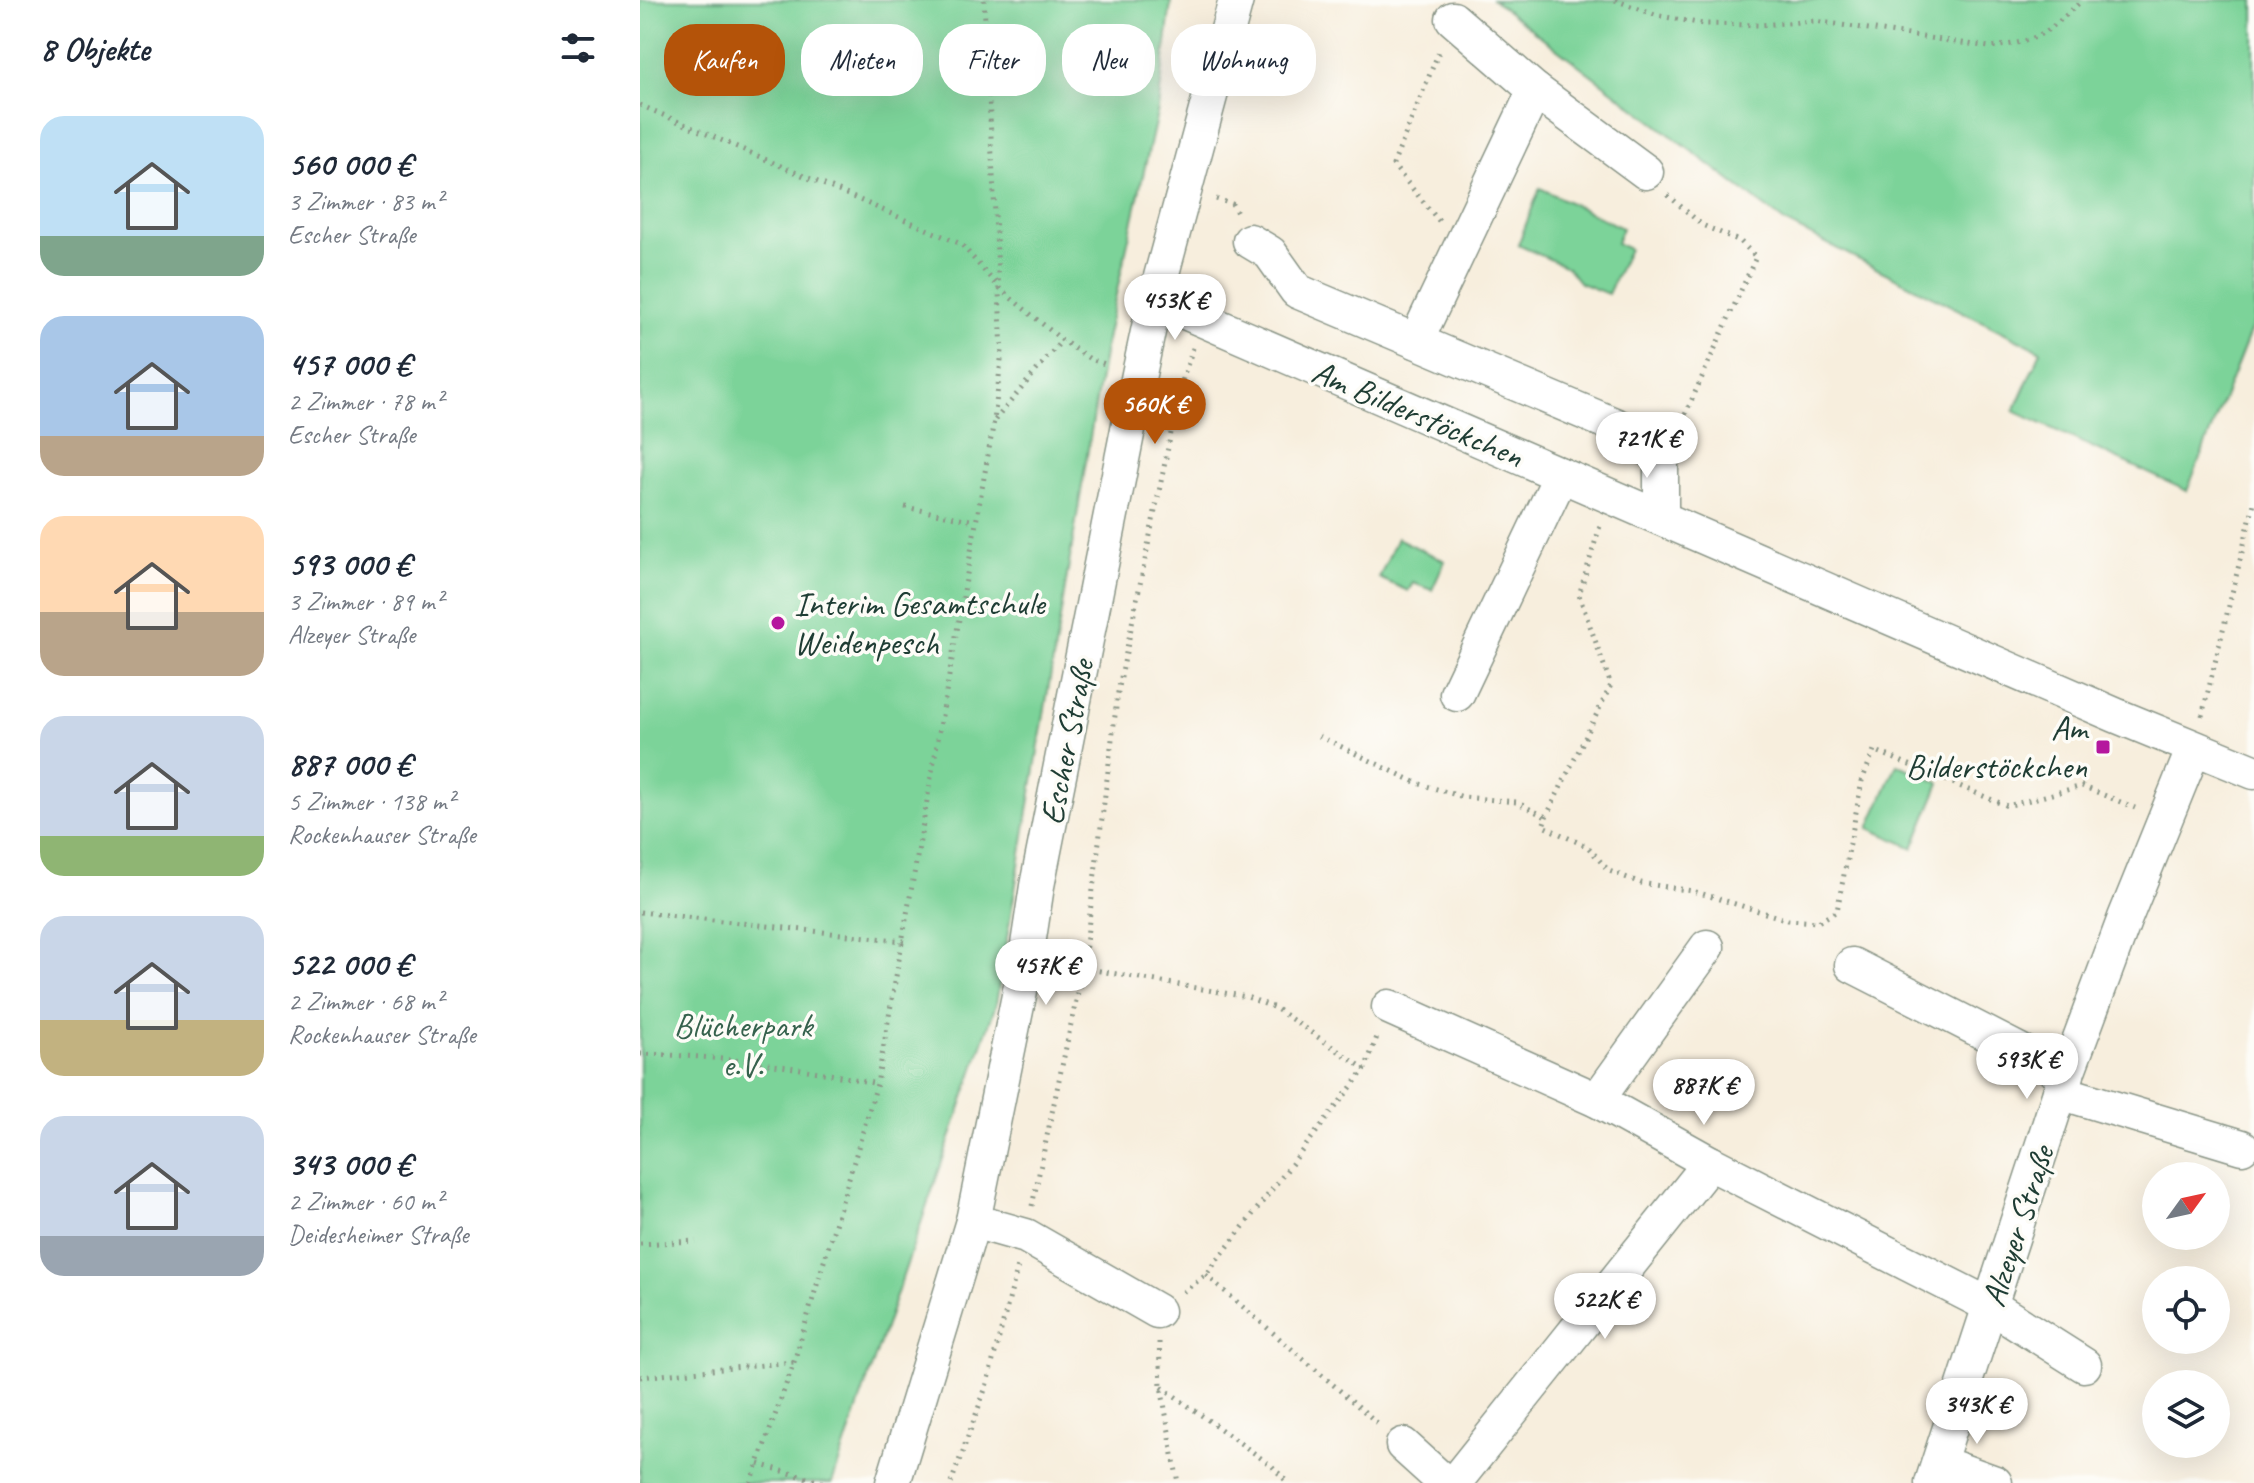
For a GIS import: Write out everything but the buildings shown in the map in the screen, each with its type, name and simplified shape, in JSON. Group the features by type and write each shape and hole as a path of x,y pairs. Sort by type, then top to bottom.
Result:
{"street":[{"path":"1216,0 1220,24"},
{"name":"Escher Straße","path":"1229,24 1236,0"},
{"path":"1453,19 1535,90 1646,172"},
{"path":"1416,341 1535,90"},
{"name":"Escher Straße","path":"893,1483 973,1221 1139,374 1155,299 1210,96"},
{"path":"1250,241 1270,253 1297,291 1638,435 1661,462 1661,518"},
{"name":"Am Bilderstöckchen","path":"1155,299 2254,772"},
{"path":"1457,694 1561,475"},
{"name":"Alzeyer Straße","path":"1936,1473 2064,1084 2194,748"},
{"path":"1597,1100 1707,947"},
{"path":"1852,965 2064,1084 2242,1147"},
{"path":"1389,1007 1597,1100 1710,1163 1991,1306 2084,1365"},
{"path":"1454,1483 1710,1163"},
{"path":"973,1221 1026,1236 1157,1311"},
{"path":"1403,1445 1445,1483"},
{"path":"1936,1473 1995,1483"}],"path":[{"path":"751,1483 794,1362 877,1084 994,421 1002,351 984,0"},
{"path":"1615,0 1655,15 1703,24 1758,25 1815,21 1989,47 2013,45 2044,35 2082,0"},
{"path":"1453,19 1393,165 1444,226 1465,238"},
{"path":"640,105 961,244 1000,289 1062,340 1090,359 1139,374"},
{"path":"1646,172 1702,225 1740,241 1756,257 1680,426 1652,448"},
{"path":"994,421 1062,340"},
{"path":"951,1483 986,1387 1026,1236 1083,968 1118,692 1181,384"},
{"path":"1609,496 1579,595 1611,685 1543,826 1588,847 1609,871 1641,883 1693,891 1788,920 1818,922 1837,911 1862,781 1874,750 2007,806 2082,786 2164,819"},
{"path":"2194,748 2254,503"},
{"path":"905,507 975,521"},
{"path":"1319,736 1417,783 1463,797 1516,802 1546,817"},
{"path":"640,912 904,941"},
{"path":"1083,968 1247,997 1286,1014 1365,1069"},
{"path":"1389,1007 1365,1069 1206,1275 1403,1445"},
{"path":"640,1054 715,1058 824,1072 877,1084"},
{"path":"640,1244 696,1241"},
{"path":"1157,1311 1161,1386 1178,1483"},
{"path":"640,1377 794,1362"},
{"path":"1161,1386 1272,1466 1288,1483"},
{"path":"759,1464 824,1483"}],"green space":[{"name":"Blücherpark e.V.","path":"640,0 1170,0 1158,109 1107,335 996,1004 832,1483 640,1483"},
{"path":"1493,0 2254,0 2254,322 2187,491 2014,411 2041,351 1786,223"},
{"path":"1540,188 1622,228 1616,243 1629,249 1608,294 1580,283 1567,267 1518,245"},
{"path":"1397,538 1445,561 1432,590 1413,583 1408,591 1379,578"},
{"path":"1897,764 1940,783 1913,848 1869,828"}],"place":[{"name":"Interim Gesamtschule Weidenpesch","path":"778,623"},
{"name":"Am Bilderstöckchen","path":"2103,747"}]}
